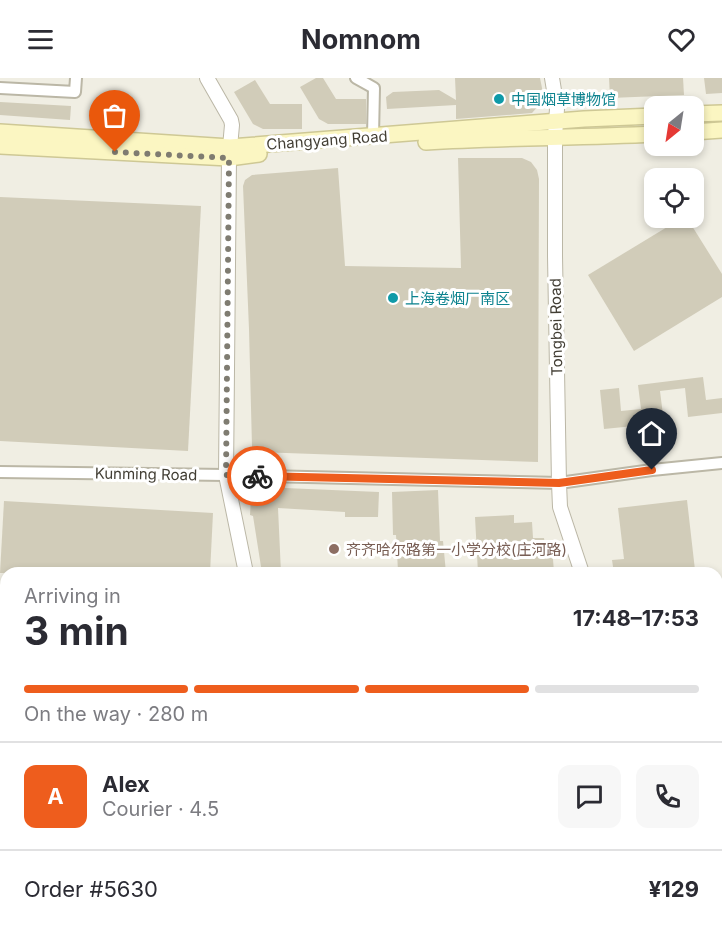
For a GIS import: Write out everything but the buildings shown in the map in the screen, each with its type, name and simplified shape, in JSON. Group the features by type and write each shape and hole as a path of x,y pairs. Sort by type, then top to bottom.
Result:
{"main road":[{"path":"704,113 722,112"},
{"name":"Changyang Road","path":"0,146 257,154 437,141 644,117"},
{"name":"Changyang Road","path":"0,132 230,153 374,136 555,129 590,137 644,134"},
{"path":"704,131 722,130"}],"street":[{"path":"0,88 75,92 75,78"},
{"path":"207,78 232,125 226,475 245,567"},
{"path":"356,78 374,88 374,136"},
{"name":"Tongbei Road","path":"552,78 557,109 555,256 560,507 580,567"},
{"name":"Kunming Road","path":"0,472 559,483 722,463"}],"way so far":[{"path":"115,152 229,158 226,475 257,476"}],"place":[{"name":"中国烟草博物馆","path":"499,99"},
{"name":"上海卷烟厂南区","path":"393,298"},
{"name":"齐齐哈尔路第一小学分校(庄河路)","path":"334,549"}],"route":[{"path":"257,476 559,483 652,470"}]}
